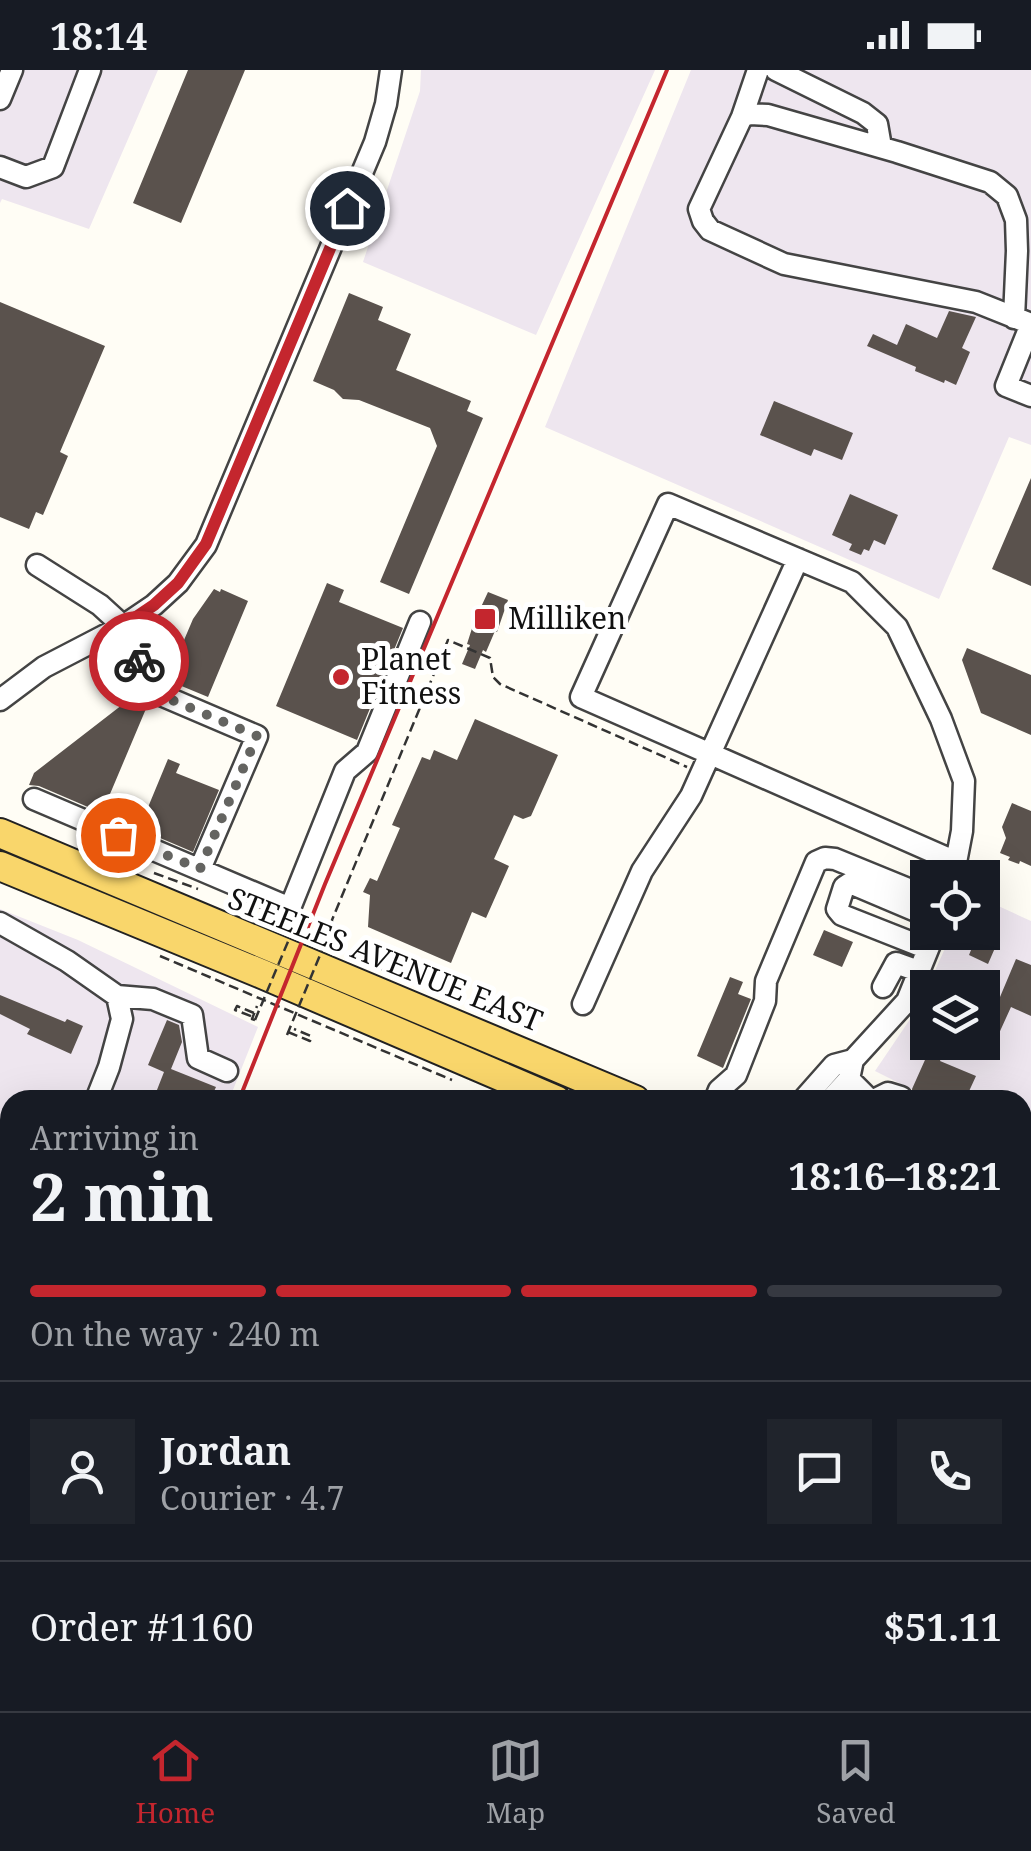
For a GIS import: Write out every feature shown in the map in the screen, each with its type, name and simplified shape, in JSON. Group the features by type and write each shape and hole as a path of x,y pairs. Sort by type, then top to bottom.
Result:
{"main road":[{"name":"STEELES AVENUE EAST","path":"0,834 611,1090"},
{"name":"STEELES AVENUE EAST","path":"0,866 533,1090"}],"street":[{"path":"0,100 12,70"},
{"path":"0,167 26,177 53,167 90,70"},
{"path":"0,700 44,667 123,626 154,605 178,583 206,544 375,142 391,70"},
{"path":"758,70 742,117 700,209 710,230 784,264 976,302 1025,322"},
{"path":"776,70 863,112 876,124 882,148"},
{"path":"742,117 768,114 990,182 1007,196 1016,220 1025,322 1006,386 1031,396"},
{"path":"934,860 582,697 668,504 852,582 898,627 941,719 964,781 957,860"},
{"path":"583,1004 642,871 691,796 798,559"},
{"path":"37,565 100,605 123,626 143,670 160,695 257,736 200,869"},
{"path":"34,799 290,908 346,771 367,752 420,622"},
{"path":"719,1090 736,1076 765,1001 766,981 816,862 825,858 835,860 910,890"},
{"path":"910,908 850,883 844,887 837,909 842,915 910,935"},
{"path":"0,923 67,961 117,996 154,1000 192,1015 198,1058 228,1071"},
{"path":"882,987 896,963 915,970"},
{"path":"100,1090 122,1018 117,996"},
{"path":"837,1090 910,997"},
{"path":"812,1090 834,1065 851,1069 865,1090"}],"path":[{"path":"288,1033 448,640"},
{"path":"256,1006 255,1017 300,913"},
{"path":"150,952 451,1079"},
{"path":"288,1033 291,1036 302,1009 292,1005"},
{"path":"288,1033 310,1041 312,1036 294,1029"}],"shaded area":[{"path":"0,70 158,70 89,229 2,199 0,203"},
{"path":"421,70 655,70 536,335 363,262 420,91"},
{"path":"691,70 1031,70 1031,445 1009,437 939,599 545,427"},
{"path":"1000,907 1031,921 1031,1090 913,1090 875,1071 910,1019 910,1060 1000,1060 1000,970 935,970 944,950 1000,950"},
{"path":"0,909 78,940 258,1027 233,1090 0,1090"}],"building":[{"path":"188,70 245,70 181,223 133,203"},
{"path":"349,293 383,307 378,320 411,334 396,370 471,401 467,411 483,418 409,594 380,582 437,446 430,428 359,400 343,399 334,390 313,381"},
{"path":"0,302 105,346 60,452 68,456 43,515 36,512 29,529 0,517"},
{"path":"949,311 976,317 962,348 970,352 956,385 915,371 916,367 867,346 873,334 897,345 906,324 937,338"},
{"path":"774,401 853,433 842,460 814,449 811,456 760,435"},
{"path":"1031,478 1031,586 992,569"},
{"path":"850,494 898,515 885,545 874,540 869,551 864,549 861,555 849,550 852,544 832,535"},
{"path":"327,583 344,590 339,602 403,628 357,740 276,706"},
{"path":"214,589 248,601 208,697 167,680 193,619"},
{"path":"488,592 508,600 497,632 475,669 462,664"},
{"path":"967,648 1031,675 1031,735 981,713 962,660"},
{"path":"131,698 148,704 102,813 29,785 34,773"},
{"path":"475,719 558,755 531,816 523,819 514,815 494,859 509,866 486,918 472,912 451,963 368,927 370,895 363,892 370,878 377,881 400,828 392,825 422,757 430,760 434,750 457,760"},
{"path":"168,759 180,764 176,773 219,790 193,852 139,829"},
{"path":"1012,803 1031,811 1031,866 1008,860 1010,857 1000,853 1006,838 1002,827"},
{"path":"824,930 853,942 842,967 813,955"},
{"path":"971,950 994,950 988,964 969,955"},
{"path":"1016,959 1031,965 1031,1016 1011,1007 1000,1031 1000,997"},
{"path":"730,977 743,982 738,994 751,999 723,1068 697,1056"},
{"path":"0,995 83,1026 71,1054 27,1034 30,1029 0,1014"},
{"path":"167,1020 179,1025 182,1042 171,1069 216,1087 157,1090 164,1072 148,1065"},
{"path":"925,1060 940,1060 976,1076 970,1090 912,1090"}],"railway":[{"path":"243,1090 325,884 667,70"}],"way so far":[{"path":"118,835 200,869 257,736 160,695 139,661"}],"place":[{"name":"Milliken","path":"485,619"},
{"name":"Planet Fitness","path":"341,677"}],"route":[{"path":"139,661 123,626 178,583 206,544 347,208"}]}
